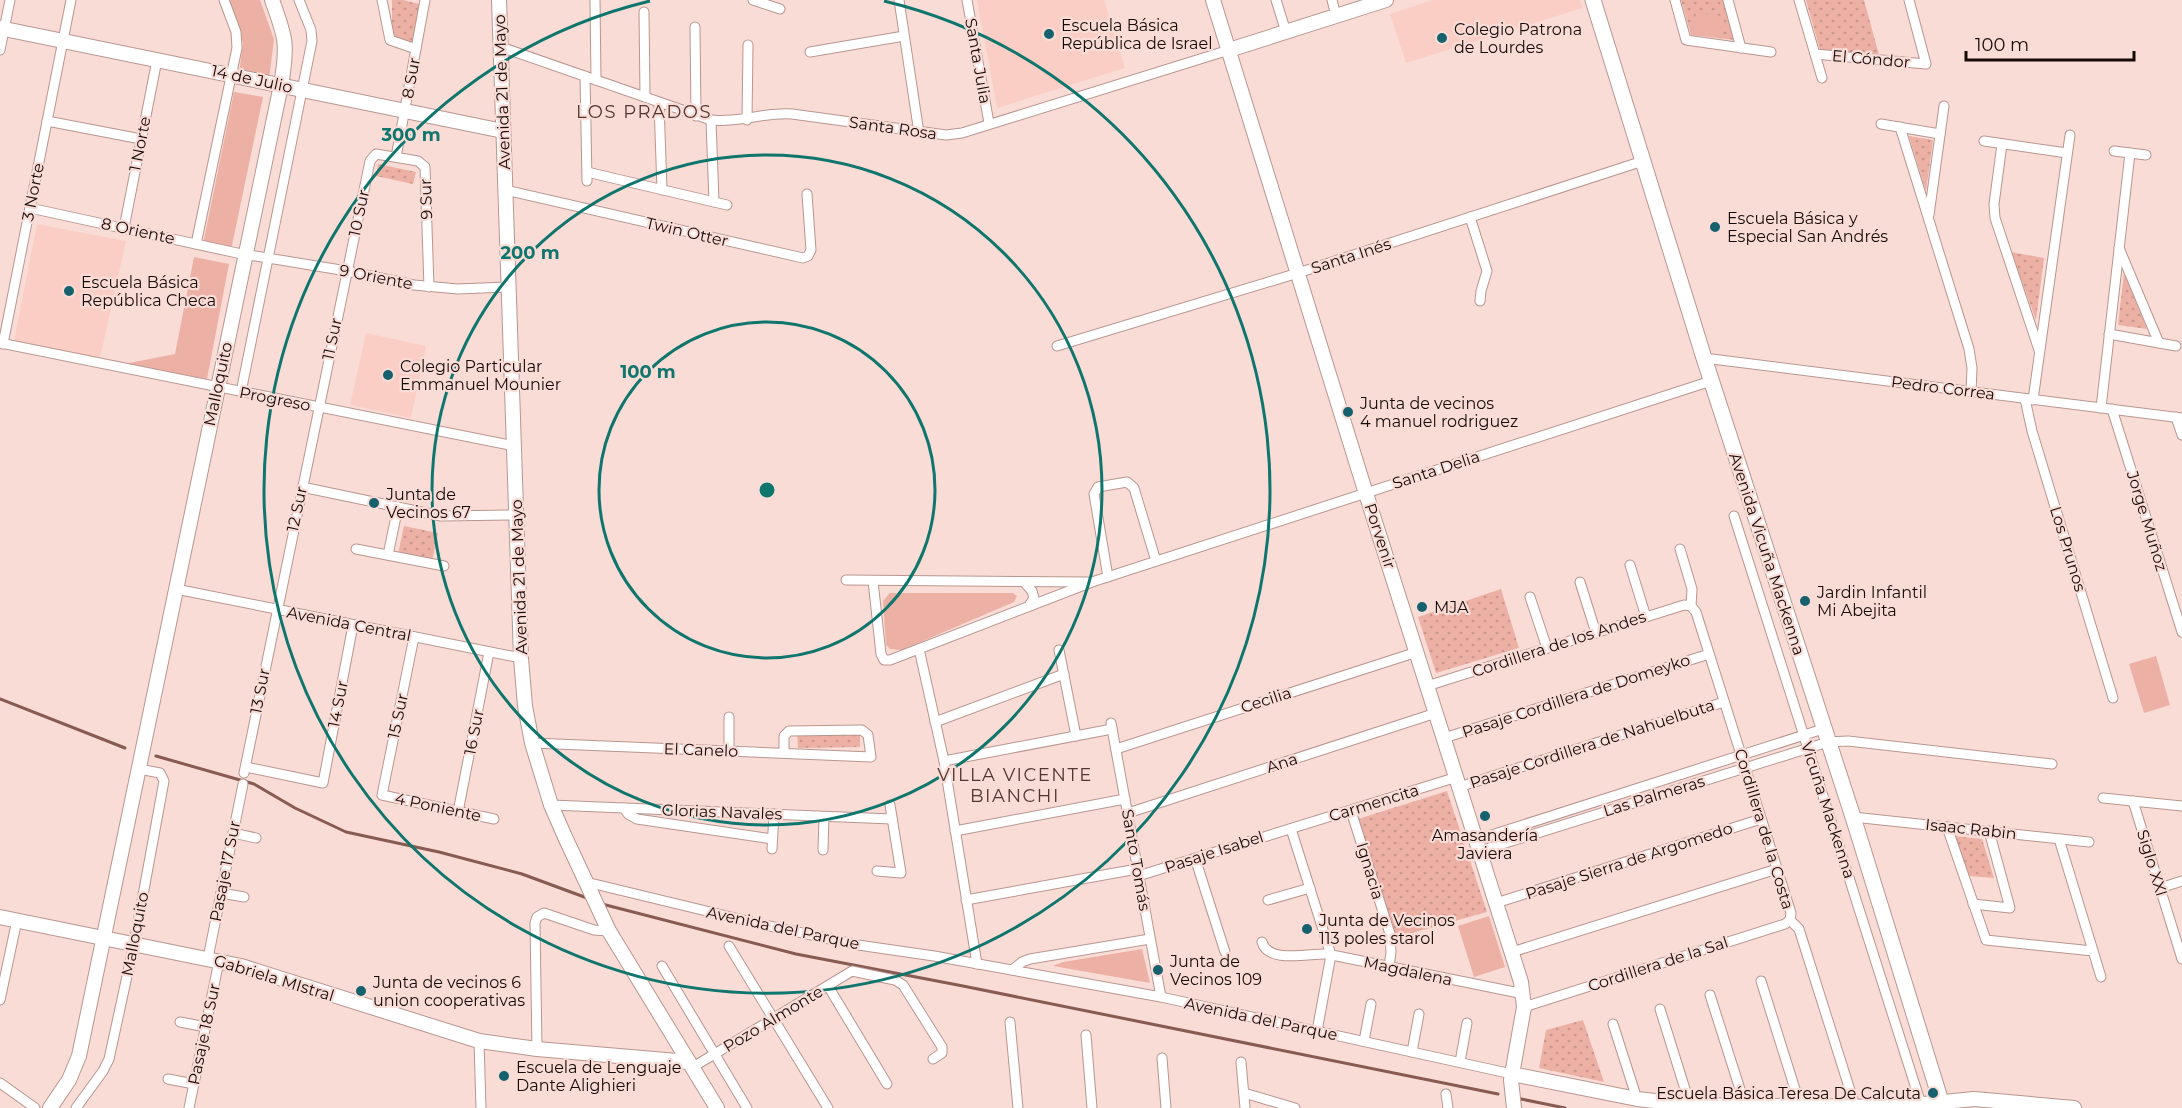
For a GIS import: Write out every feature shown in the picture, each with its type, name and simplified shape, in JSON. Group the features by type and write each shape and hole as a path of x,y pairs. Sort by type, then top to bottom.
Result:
{"main road":[{"name":"Avenida Vicuña Mackenna","path":"1593,0 1704,358 1853,817 1942,1105"}],"street":[{"path":"0,50 2,28 10,0"},
{"name":"3 Norte","path":"2,344 71,0"},
{"path":"196,244 237,37 224,0"},
{"name":"Malloquito","path":"50,1108 69,1080 80,1056 281,85 286,46 284,31 272,0"},
{"path":"241,392 312,40 311,30 299,0"},
{"path":"382,0 390,40 416,49"},
{"name":"8 Sur","path":"396,157 425,0"},
{"name":"Avenida 21 de Mayo","path":"499,0 521,658 525,706 532,743 551,805 609,931 717,1108"},
{"path":"595,0 596,80"},
{"path":"754,0 780,9"},
{"path":"899,0 920,133"},
{"name":"Santa Julia","path":"967,0 989,123"},
{"name":"Porvenir","path":"1213,0 1512,952 1524,1001 1512,1074 1514,1108"},
{"path":"1276,0 1286,32"},
{"path":"1332,0 1336,16"},
{"name":"Santa Rosa","path":"501,47 711,120 747,120 768,114 792,114 920,133 955,134 1386,0"},
{"path":"1675,0 1686,40 1770,52"},
{"path":"1728,0 1740,48"},
{"name":"El Cóndor","path":"1799,0 1822,78"},
{"name":"El Cóndor","path":"1815,54 1926,64 1909,0"},
{"path":"644,12 645,97"},
{"path":"695,27 696,116"},
{"name":"14 de Julio","path":"2,28 504,131"},
{"path":"810,52 904,36"},
{"path":"747,120 748,45"},
{"name":"1 Norte","path":"124,228 157,60"},
{"path":"585,76 587,176 727,205"},
{"path":"659,103 662,190"},
{"path":"1928,218 1944,106"},
{"path":"711,120 714,202"},
{"path":"47,121 141,139"},
{"path":"1881,124 1940,134"},
{"path":"1900,127 1970,350 1971,392"},
{"path":"2029,399 2040,352 2070,135"},
{"path":"1984,141 2067,153"},
{"path":"2002,144 1995,213 2040,352"},
{"path":"2114,152 2146,155"},
{"path":"2101,408 2130,153"},
{"name":"9 Sur","path":"374,155 381,154 418,161 425,167 429,287"},
{"name":"10 Sur","path":"347,271 370,161 374,155"},
{"name":"Santa Inés","path":"1057,346 1298,273 1643,161"},
{"name":"Twin Otter","path":"505,190 804,258 811,250 807,194"},
{"name":"8 Oriente","path":"30,208 246,253"},
{"path":"1470,217 1487,271 1480,291 1480,301"},
{"path":"2119,248 2159,343"},
{"name":"9 Oriente","path":"246,253 429,287 507,287"},
{"name":"11 Sur","path":"318,408 347,271"},
{"path":"2109,334 2176,346"},
{"name":"Progreso","path":"2,344 514,446"},
{"name":"Pedro Correa","path":"1704,358 2179,417"},
{"name":"Santa Delia","path":"1092,582 1712,381"},
{"name":"Los Prunos","path":"2029,399 2032,431 2113,698"},
{"name":"12 Sur","path":"277,609 318,408"},
{"name":"Jorge Muñoz","path":"2112,410 2182,632"},
{"path":"2179,417 2182,435"},
{"path":"1108,577 1094,494 1098,487 1127,482 1134,488 1156,561"},
{"path":"302,488 446,516 517,515"},
{"path":"388,555 398,507"},
{"name":"Vicuña Mackenna","path":"1734,516 1922,1104"},
{"path":"356,549 444,566"},
{"name":"Cordillera de la Costa","path":"1680,549 1692,589 1691,606 1696,612 1745,767 1791,913 1790,920 1798,929 1855,1106"},
{"path":"1630,565 1646,617"},
{"path":"846,580 1092,582"},
{"path":"873,580 880,654 884,660 890,660 1092,582"},
{"path":"1024,582 1032,591 1034,598 1029,606"},
{"path":"1580,582 1596,633"},
{"name":"Avenida Central","path":"176,589 521,658"},
{"path":"1530,597 1547,648"},
{"name":"Cordillera de los Andes","path":"1427,686 1684,605 1691,606"},
{"name":"13 Sur","path":"277,609 245,770 323,783"},
{"name":"14 Sur","path":"323,783 353,625"},
{"name":"15 Sur","path":"382,795 414,637"},
{"path":"919,649 944,761 977,964"},
{"path":"944,761 1076,736 1059,650"},
{"name":"16 Sur","path":"458,812 489,652"},
{"name":"Cecilia","path":"1116,749 1417,652"},
{"name":"Pasaje Cordillera de Domeyko","path":"1444,738 1709,654"},
{"path":"935,722 1064,674"},
{"name":"Pasaje Cordillera de Nahuelbuta","path":"1458,782 1724,702"},
{"name":"Ana","path":"1128,813 1436,713"},
{"path":"729,717 729,751"},
{"name":"Santo Tomás","path":"1076,736 1111,726 1161,997"},
{"name":"El Canelo","path":"532,743 871,757 868,735 862,730 789,731 784,736 783,753"},
{"name":"Las Palmeras","path":"1478,845 1659,781 1804,735 1826,736"},
{"path":"1826,736 1848,741 2052,764"},
{"name":"Las Palmeras","path":"1478,845 1663,793 1808,748 1826,736"},
{"name":"Malloquito","path":"76,1108 106,1065 134,944 164,781 160,773 139,769"},
{"path":"1659,781 1663,793"},
{"name":"Carmencita","path":"1291,829 1458,782"},
{"name":"Pasaje 17 Sur","path":"214,960 221,893 243,784"},
{"name":"4 Poniente","path":"382,795 494,819"},
{"path":"2103,798 2182,806"},
{"path":"955,831 1125,799"},
{"name":"Siglo XXI","path":"2133,801 2182,959"},
{"name":"Glorias Navales","path":"551,805 892,819"},
{"path":"877,871 901,873 890,805"},
{"path":"624,808 628,814 637,819 772,839"},
{"name":"Ignacia","path":"1351,811 1390,934 1389,967"},
{"path":"772,849 774,814"},
{"path":"823,850 824,817"},
{"name":"Isaac Rabin","path":"1853,817 2088,842"},
{"name":"Pasaje Sierra de Argomedo","path":"1496,903 1761,819"},
{"path":"1947,827 1986,940 2093,951"},
{"path":"1291,829 1331,954 1317,1031"},
{"name":"Pasaje Isabel","path":"966,900 1137,873 1291,829"},
{"path":"1973,904 2010,908 1989,831"},
{"path":"233,833 256,838"},
{"path":"2059,838 2101,977"},
{"path":"1195,858 1225,952"},
{"path":"1512,952 1777,869"},
{"path":"2160,888 2182,881"},
{"name":"Avenida del Parque","path":"588,887 858,945 1161,997 1637,1099 1690,1105 1893,1107 1922,1104 1942,1105"},
{"path":"1268,900 1310,888"},
{"path":"221,893 244,897"},
{"path":"537,1049 535,922 537,917 544,913 594,930 609,931"},
{"name":"Gabriela MIstral","path":"0,917 214,960 479,1041 691,1065"},
{"path":"0,1000 17,920"},
{"name":"Cordillera de la Sal","path":"1524,1001 1785,924 1790,920"},
{"path":"1012,970 1030,959 1150,939"},
{"name":"Magdalena","path":"1262,942 1267,951 1295,957 1331,954 1524,1001"},
{"path":"729,946 828,1108"},
{"name":"Pasaje 18 Sur","path":"189,1108 206,1028 214,960"},
{"path":"662,966 747,1108"},
{"name":"Pozo Almonte","path":"691,1065 715,1054 852,971 895,980 903,985 942,1047 942,1053 933,1059"},
{"path":"1761,981 1800,1106"},
{"path":"828,986 887,1084"},
{"path":"1710,994 1745,1105"},
{"path":"1364,1041 1371,1004"},
{"path":"1660,1010 1690,1105"},
{"path":"1412,1052 1419,1014"},
{"path":"180,1022 206,1028"},
{"path":"1010,1022 1018,1108"},
{"path":"1460,1062 1467,1023"},
{"path":"1613,1024 1637,1099"},
{"path":"1086,1035 1092,1108"},
{"path":"479,1041 481,1108"},
{"path":"1162,1058 1166,1108"},
{"path":"1240,1062 1245,1108"},
{"path":"168,1079 194,1084"},
{"path":"0,1083 35,1108"},
{"path":"1244,1093 1295,1108"},
{"path":"1446,1095 1448,1108"},
{"path":"1942,1105 1974,1099 2074,1108"}],"shaded area":[{"path":"228,0 260,0 274,39 269,80 239,74 243,43"},
{"path":"392,0 423,5 416,45 392,38"},
{"name":"Escuela Básica República de Israel","path":"977,0 1104,0 1125,68 997,108"},
{"name":"Colegio Patrona de Lourdes","path":"1432,0 1580,0 1583,8 1406,63 1390,14"},
{"path":"1681,0 1723,0 1735,40 1691,35"},
{"path":"1806,0 1864,0 1879,55 1820,50"},
{"path":"1696,13 1722,16 1719,37 1693,34"},
{"path":"234,92 263,97 231,250 203,244"},
{"path":"1909,136 1933,140 1926,191"},
{"path":"378,164 416,172 413,184 376,176"},
{"name":"Escuela Básica República Checa","path":"37,224 126,241 100,358 14,341"},
{"path":"2011,252 2044,258 2036,320"},
{"path":"194,257 229,264 207,379 124,364 175,354"},
{"path":"2124,273 2147,329 2118,325"},
{"name":"Colegio Particular Emmanuel Mounier","path":"366,333 426,346 411,418 350,405"},
{"path":"404,526 438,533 432,561 398,554"},
{"path":"1501,589 1519,648 1436,673 1418,617"},
{"path":"890,593 1013,593 1017,596 1014,602 902,650 890,649 886,645 883,601"},
{"path":"2156,656 2170,705 2144,713 2129,664"},
{"path":"860,730 860,747 798,748 797,731"},
{"path":"1447,791 1487,912 1394,938 1358,819"},
{"path":"1954,836 1982,839 1994,878 1969,876"},
{"path":"1489,916 1505,967 1474,977 1458,926"},
{"path":"1142,949 1150,983 1053,966 1063,962"},
{"path":"1583,1020 1604,1082 1539,1068 1546,1030"}],"waterway":[{"path":"0,699 125,748"},
{"path":"156,756 254,784 295,808 346,832 439,852 522,874 587,898"},
{"path":"602,904 796,954 1498,1094"},
{"path":"1521,1099 1565,1108"}],"place":[{"name":"Escuela Básica República de Israel","path":"1049,34"},
{"name":"Colegio Patrona de Lourdes","path":"1442,38"},
{"name":"Escuela Básica y Especial San Andrés","path":"1715,227"},
{"name":"Escuela Básica República Checa","path":"69,291"},
{"name":"Colegio Particular Emmanuel Mounier","path":"388,375"},
{"name":"Junta de vecinos 4 manuel rodriguez","path":"1348,412"},
{"name":"Junta de Vecinos 67","path":"374,503"},
{"name":"Jardin Infantil Mi Abejita","path":"1805,601"},
{"name":"MJA","path":"1422,607"},
{"name":"Amasandería Javiera","path":"1485,816"},
{"name":"Junta de Vecinos 113 poles starol","path":"1307,929"},
{"name":"Junta de Vecinos 109","path":"1158,970"},
{"name":"Junta de vecinos 6 union cooperativas","path":"361,991"},
{"name":"Escuela de Lenguaje Dante Alighieri","path":"504,1076"},
{"name":"Escuela Básica Teresa De Calcuta","path":"1933,1093"}],"district":[{"name":"LOS PRADOS","path":"644,112"},
{"name":"VILLA VICENTE BIANCHI","path":"1015,785"}]}
